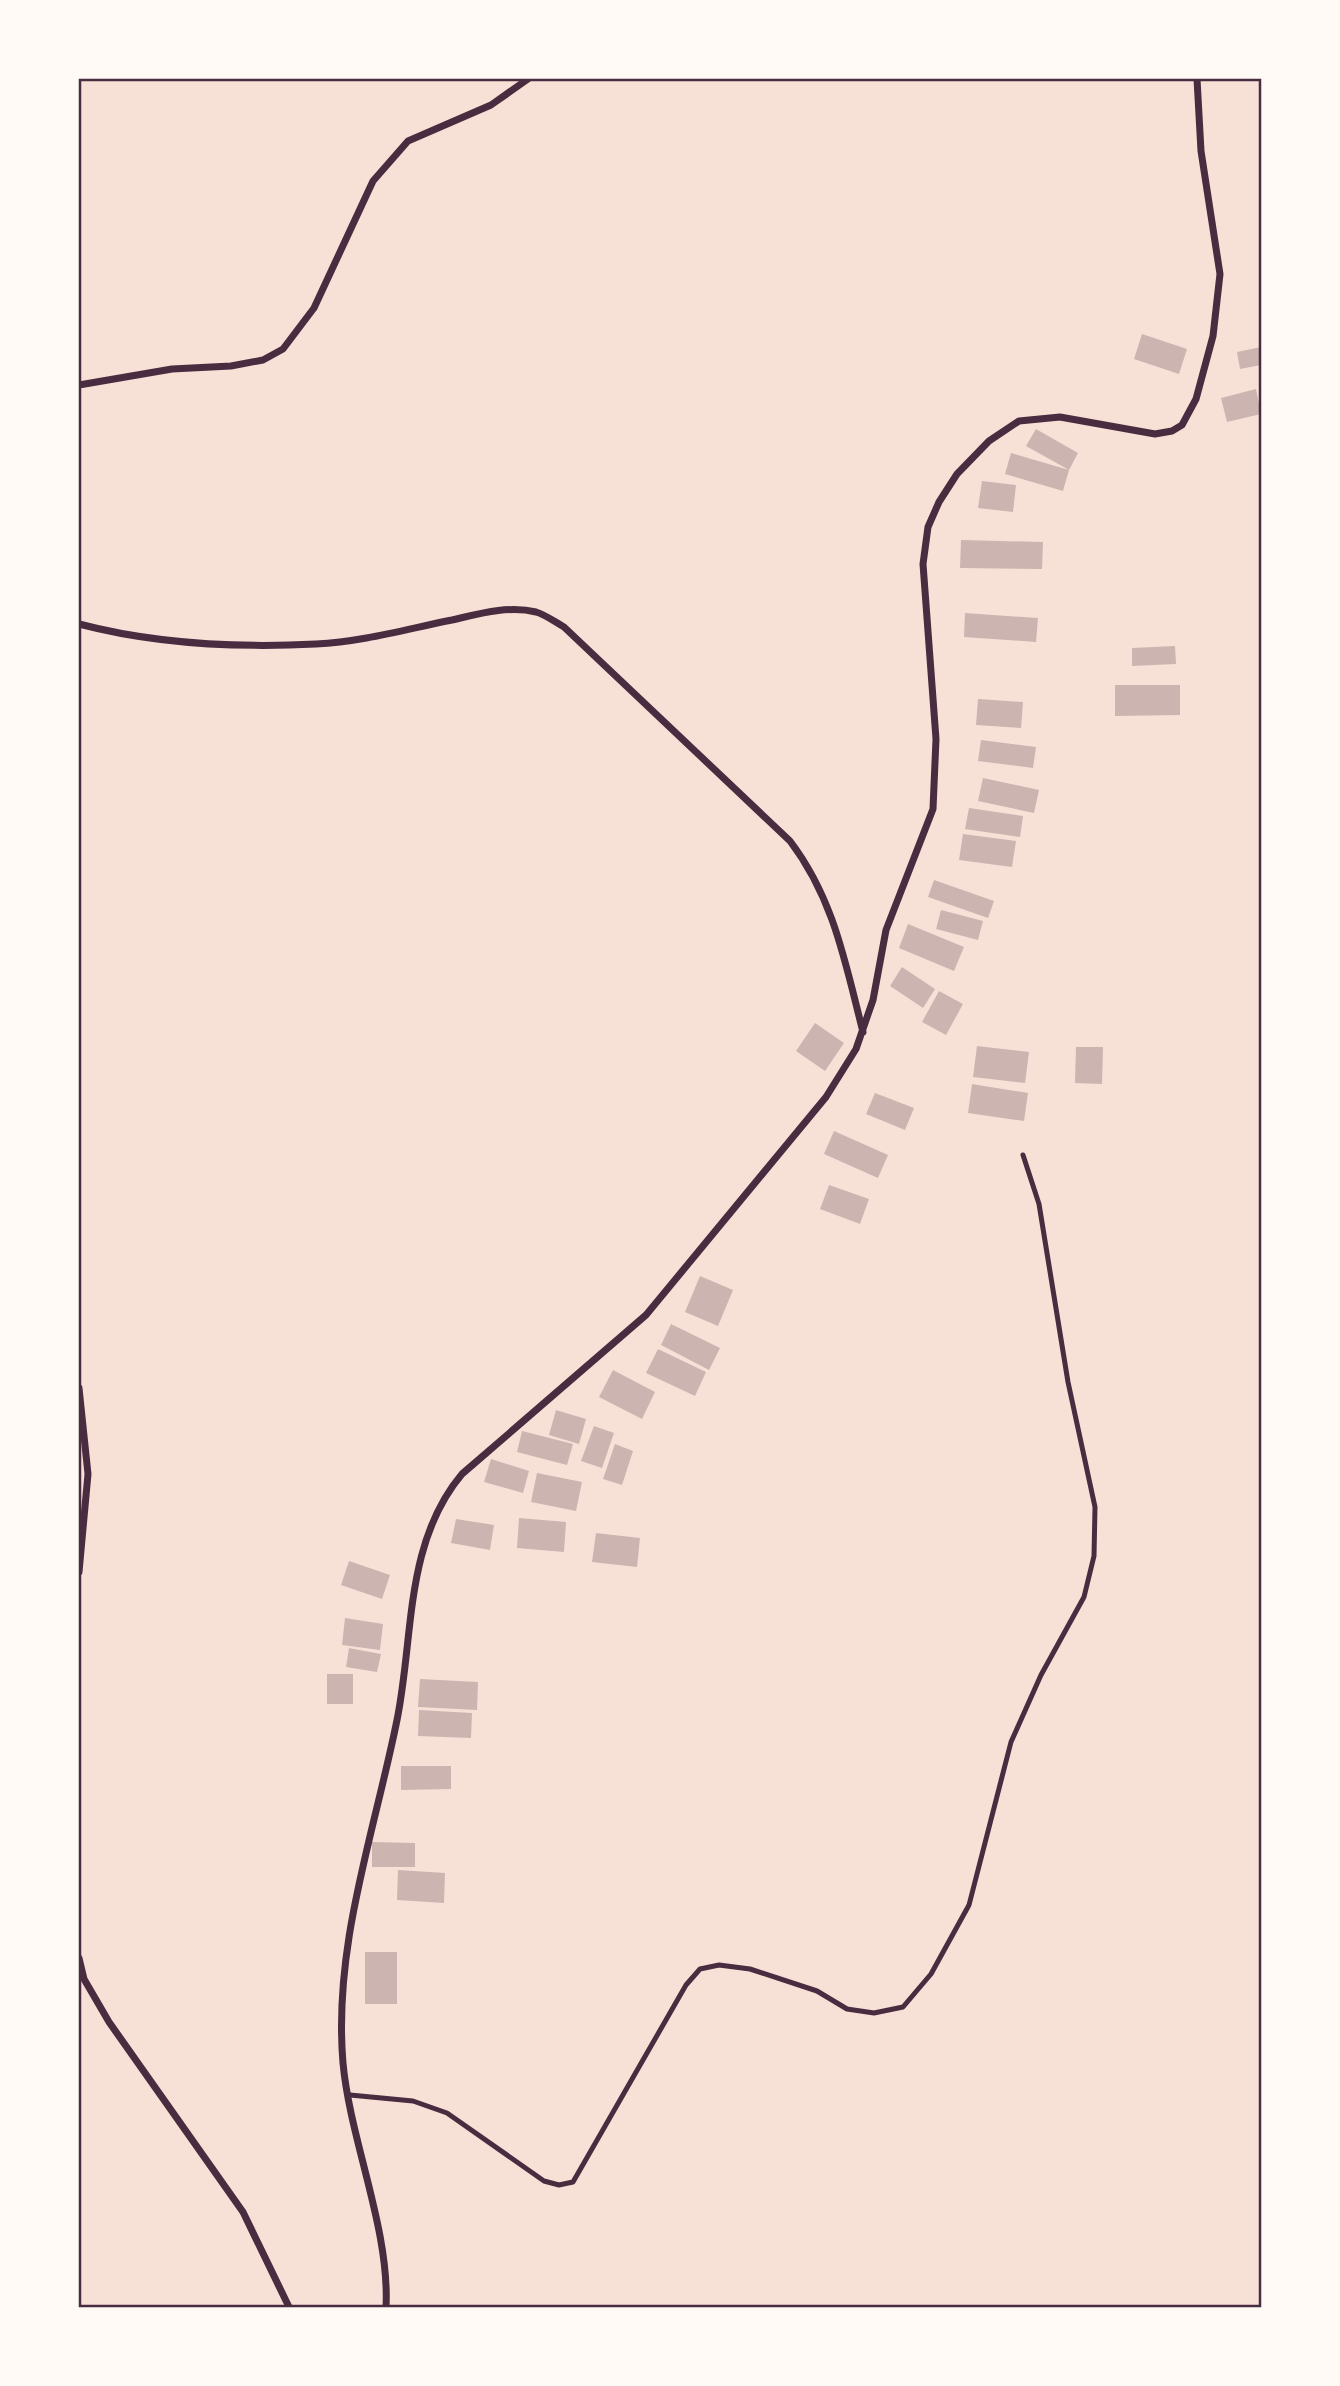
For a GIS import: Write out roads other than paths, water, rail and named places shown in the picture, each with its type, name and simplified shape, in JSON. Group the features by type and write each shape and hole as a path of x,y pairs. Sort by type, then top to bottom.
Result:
{"street":[{"path":"79,384 172,369 231,366 263,360 284,349 314,308 373,181 408,141 491,105 528,79"},
{"path":"386,2307 380,2251 350,2095 341,2022 346,1950 398,1716 421,1551 444,1495 462,1474 646,1315 826,1097 863,1033 886,930 933,809 936,739 923,564 928,527 939,502 957,474 989,441 1019,421 1060,417 1155,434 1172,431 1182,425 1190,414 1213,336 1220,274 1203,170 1197,79"},
{"path":"79,624 117,634 184,642 279,645 357,641 492,612 535,612 551,619 564,627 790,841 817,880 831,912 863,1033"},
{"path":"79,1388 88,1474 79,1572"},
{"path":"79,1958 84,1979 109,2022 243,2212 289,2307"}],"lane":[{"path":"350,2095 413,2101 447,2113 544,2181 559,2185 573,2182 686,1985 700,1969 719,1965 750,1969 817,1991 847,2010 874,2013 903,2007 931,1974 969,1905 1010,1742 1041,1675 1084,1597 1094,1556 1094,1507 1068,1382 1039,1204 1023,1155"}]}
